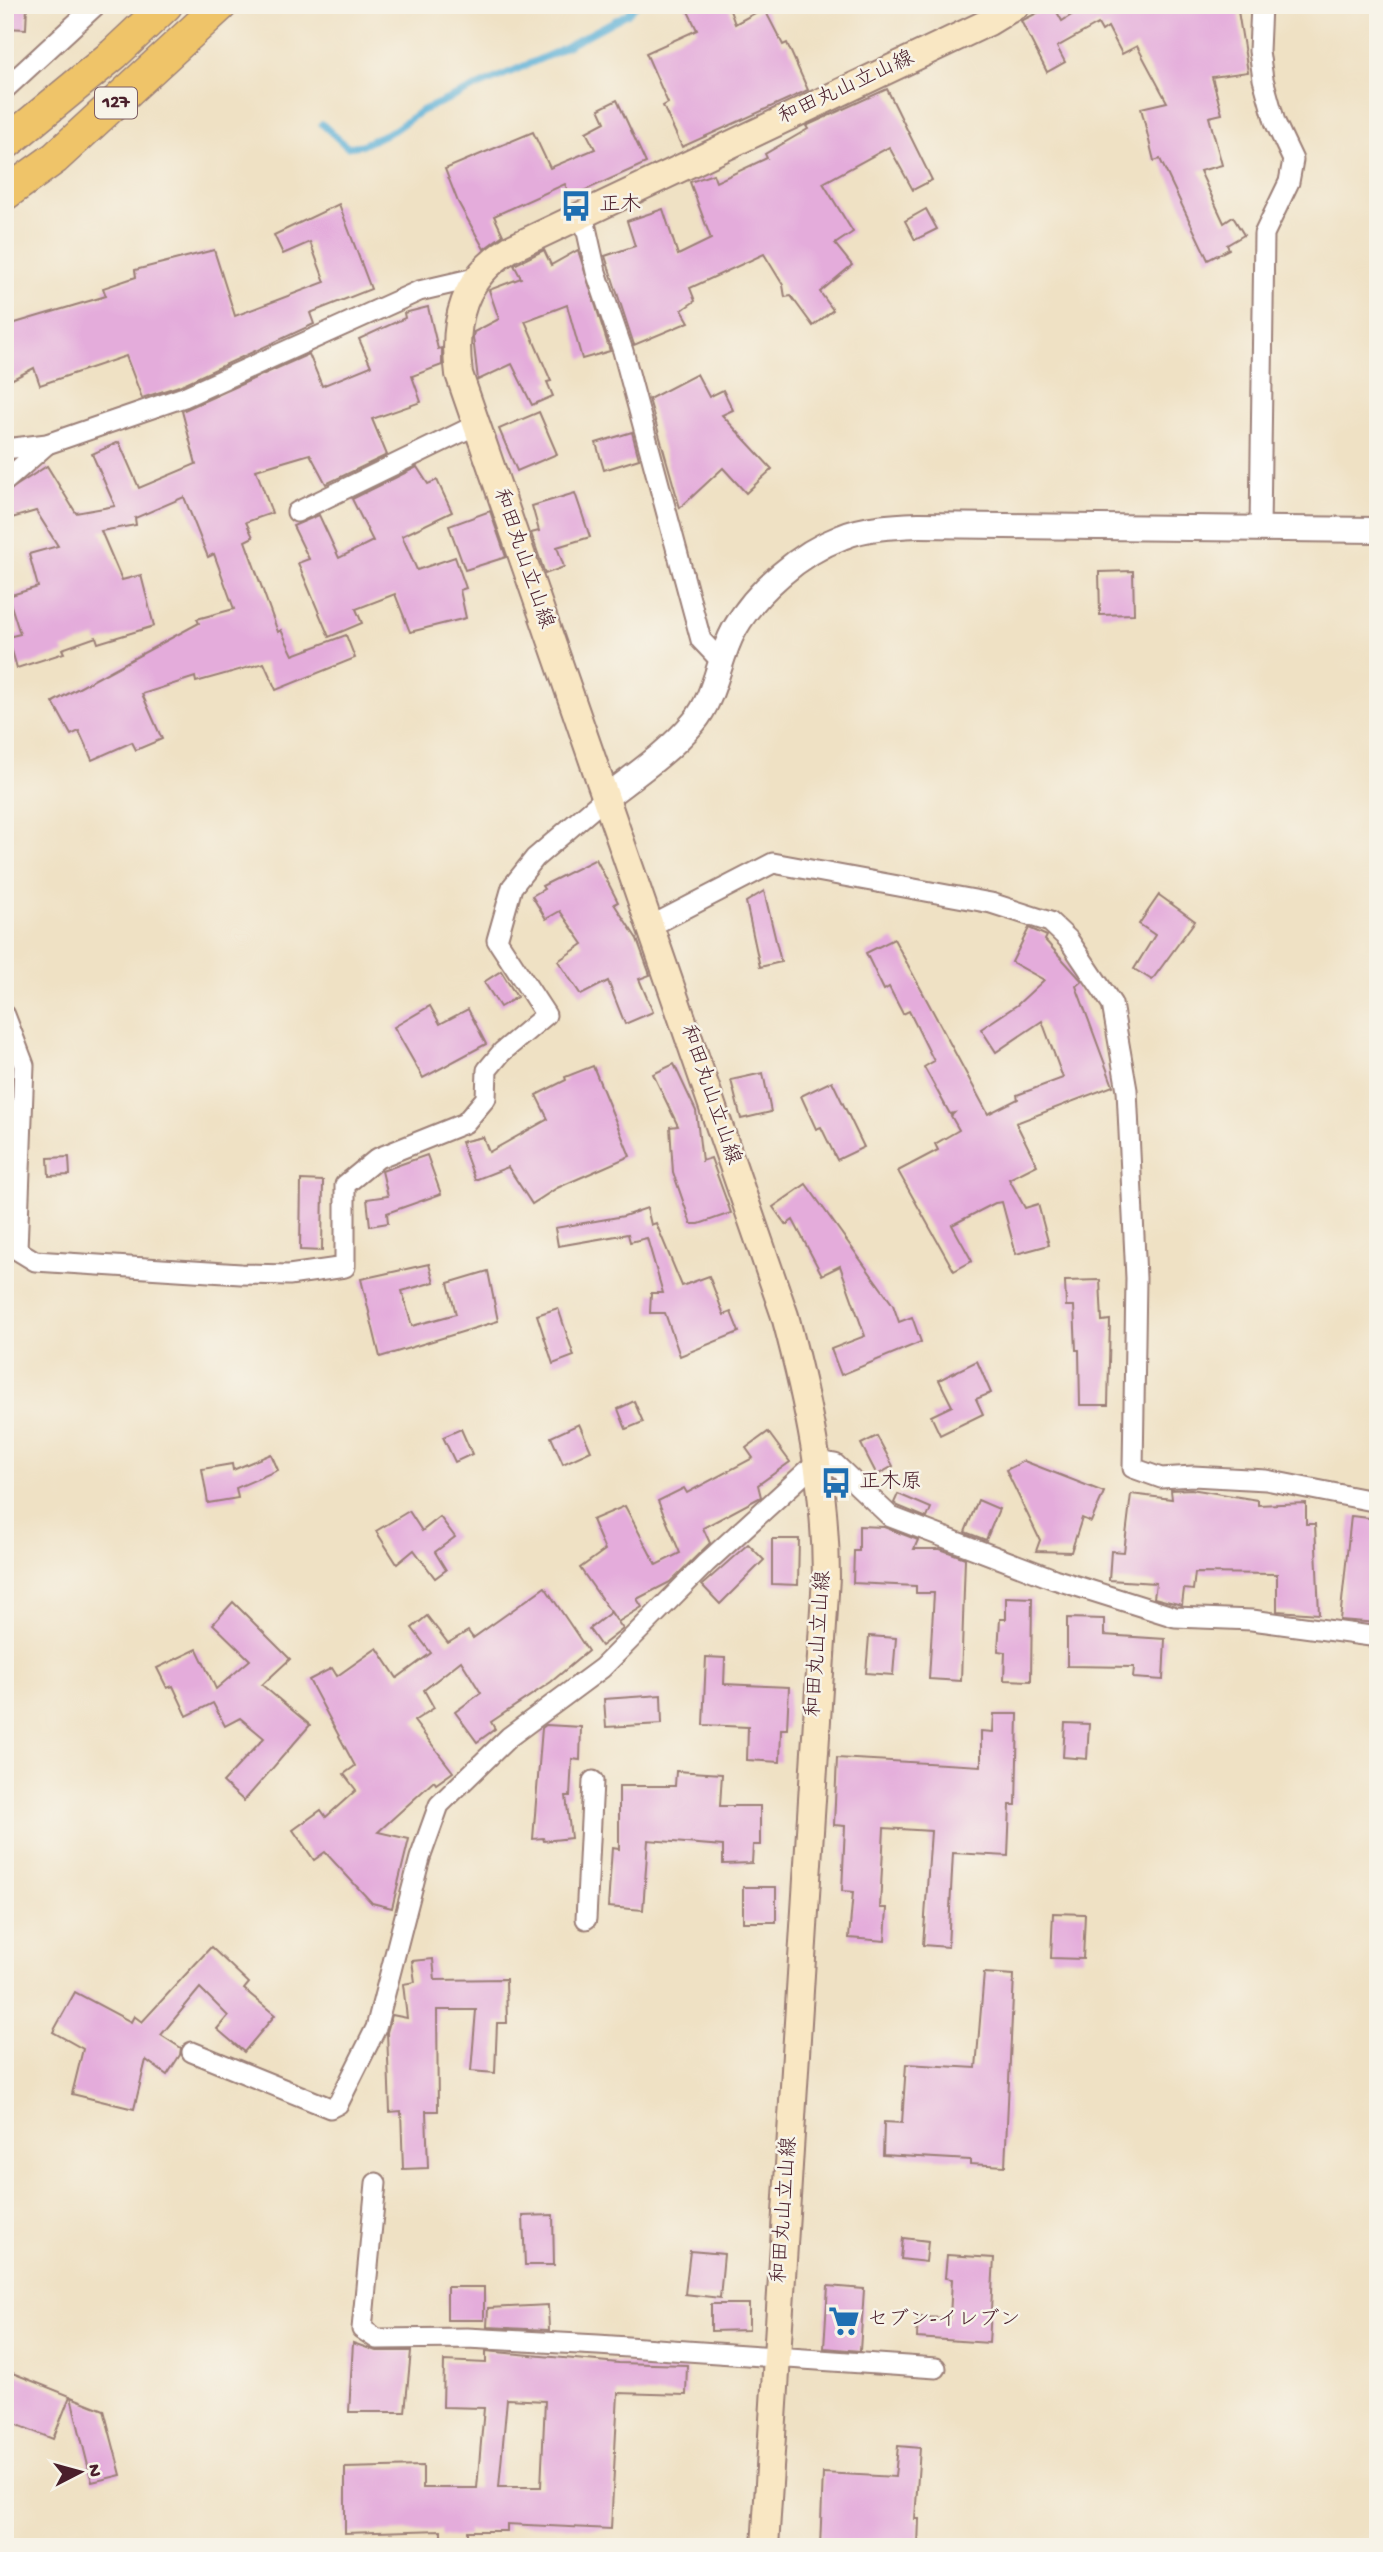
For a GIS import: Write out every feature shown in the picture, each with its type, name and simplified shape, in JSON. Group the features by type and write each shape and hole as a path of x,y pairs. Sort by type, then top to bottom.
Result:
{"highway":[{"name":"127","path":"5,144 114,54 166,5"},
{"name":"127","path":"5,194 55,158 221,5"}],"main road":[{"name":"和田丸山立山線","path":"765,2547 826,1577 826,1523 818,1461 811,1420 785,1316 459,374 455,348 457,327 475,278 491,261 510,249 979,27 1017,5"}],"street":[{"path":"5,89 96,5"},
{"path":"1260,529 1264,234 1289,182 1293,160 1275,122 1263,79 1259,51 1264,6"},
{"path":"583,214 596,272 623,351 701,640 721,661"},
{"path":"5,449 47,444 184,397 419,291 475,278"},
{"path":"297,512 477,425"},
{"path":"5,481 47,444"},
{"path":"5,1015 24,1065 17,1250 35,1261 241,1274 289,1275 345,1267 345,1185 379,1158 466,1122 486,1098 487,1070 502,1052 546,1015 497,940 512,887 535,858 605,798 660,756 695,722 708,702 734,629 766,589 803,559 842,536 888,526 1378,530"},
{"path":"651,926 774,863 991,903 1051,922 1068,939 1112,1004 1127,1090 1136,1279 1132,1468 1161,1478 1193,1476 1266,1480 1378,1502"},
{"path":"192,2052 330,2108 338,2104 376,2028 420,1858 439,1805 509,1737 602,1668 706,1563 818,1461 835,1464 891,1517 1054,1579 1175,1617 1252,1620 1378,1637"},
{"path":"586,1919 593,1781"},
{"path":"376,2183 362,2329 377,2339 480,2339 936,2368"}],"building":[{"path":"5,5 27,5 26,29 5,28"},
{"path":"685,5 728,5 735,24 764,8 783,45 787,43 808,90 682,147 663,106 668,103 646,53 697,30"},
{"path":"1053,5 1062,21 1087,5 1237,5 1248,72 1212,77 1222,114 1209,117 1222,165 1200,171 1224,223 1233,217 1244,235 1227,245 1229,249 1208,260 1160,159 1154,161 1141,108 1167,102 1137,46 1122,54 1108,27 1102,31 1098,24 1057,47 1065,62 1047,72 1021,21"},
{"path":"887,89 932,180 913,190 889,147 823,183 853,232 835,244 852,265 820,292 833,310 813,326 791,296 785,297 783,285 764,254 690,288 695,301 682,310 689,322 634,345 605,256 635,246 627,221 663,209 678,255 711,239 690,182 713,174 716,182 767,158 765,154 808,129 806,126"},
{"path":"617,100 646,163 570,197 565,184 494,216 503,235 484,249 458,202 445,169 533,132 550,168 595,149 586,132 605,122 599,109"},
{"path":"339,204 371,289 310,313 314,324 179,386 142,398 126,356 40,385 34,368 5,383 5,326 106,296 103,288 136,277 135,270 214,250 235,316 325,282 310,242 283,254 274,235"},
{"path":"926,209 937,229 915,240 905,221"},
{"path":"544,250 551,265 578,250 610,351 582,359 567,305 525,321 551,381 547,382 553,396 532,405 512,364 478,380 473,337 474,332 499,319 489,290 521,278 514,265"},
{"path":"428,307 438,349 442,348 442,365 412,376 421,402 372,419 387,455 326,484 310,454 256,470 272,513 246,522 253,537 245,541 278,632 281,630 293,655 346,635 355,658 276,690 264,663 196,682 195,677 142,694 162,739 136,750 132,742 92,760 79,731 71,735 53,702 199,623 197,619 234,609 214,554 208,557 184,497 135,518 136,525 101,531 122,580 141,575 154,626 98,643 96,637 62,649 64,653 17,668 8,637 20,634 8,596 38,587 29,554 58,546 36,511 5,520 5,493 47,466 76,513 115,506 92,454 119,442 139,488 196,464 182,411 309,354 322,386 371,366 359,339 405,318 404,313"},
{"path":"697,374 709,397 723,390 733,410 722,415 772,469 746,493 723,468 680,508 649,399"},
{"path":"539,412 557,454 517,471 499,429"},
{"path":"632,432 639,459 604,470 596,443"},
{"path":"417,467 428,484 437,480 452,512 402,536 417,570 455,557 466,588 460,590 466,618 410,632 395,594 356,609 362,623 329,637 298,563 309,559 293,526 319,515 339,558 373,541 352,499"},
{"path":"575,493 590,537 557,547 564,567 545,574 531,533 539,531 532,506"},
{"path":"490,511 506,557 465,570 449,526"},
{"path":"1133,571 1134,614 1100,615 1099,572"},
{"path":"596,859 618,902 614,904 637,939 650,975 639,979 653,1012 625,1024 608,981 581,995 558,961 583,944 560,911 546,919 532,896 544,889 542,886"},
{"path":"764,891 781,962 760,967 746,902"},
{"path":"1159,895 1195,921 1152,980 1134,969 1155,935 1139,924"},
{"path":"1029,928 1047,936 1045,940 1082,981 1076,986 1113,1086 1016,1123 1037,1165 1009,1179 1025,1208 1038,1204 1049,1245 1016,1254 1002,1202 995,1203 952,1225 972,1261 954,1271 898,1171 938,1150 935,1144 959,1130 951,1116 954,1113 950,1114 924,1067 934,1061 909,1011 903,1014 889,987 884,990 866,953 894,939 988,1114 1018,1099 1017,1095 1063,1078 1042,1021 996,1052 981,1029 1017,1005 1044,980 1012,962"},
{"path":"501,971 517,997 500,1007 484,982"},
{"path":"430,1006 440,1024 468,1009 486,1044 423,1078 394,1027"},
{"path":"674,1064 696,1111 702,1161 711,1158 731,1213 699,1224 691,1224 673,1172 670,1127 678,1126 653,1074"},
{"path":"593,1066 630,1156 557,1188 532,1204 508,1167 475,1180 461,1142 483,1137 489,1152 548,1119 536,1095 566,1080 565,1077"},
{"path":"763,1073 771,1112 741,1119 731,1080"},
{"path":"832,1081 864,1147 837,1160 821,1127 816,1129 801,1096"},
{"path":"427,1155 441,1194 387,1213 388,1223 370,1226 367,1199 388,1196 382,1171"},
{"path":"69,1157 70,1175 49,1176 48,1158"},
{"path":"301,1180 323,1181 322,1251 300,1250"},
{"path":"806,1184 893,1305 899,1322 912,1317 921,1342 841,1375 831,1349 865,1336 840,1266 822,1275 793,1220 786,1225 773,1207"},
{"path":"647,1208 651,1225 656,1223 682,1286 709,1276 724,1315 731,1312 739,1332 680,1356 665,1313 650,1313 651,1293 663,1293 647,1238 630,1242 628,1234 558,1246 555,1228 624,1216"},
{"path":"429,1264 434,1282 402,1291 412,1326 456,1314 448,1283 488,1271 498,1321 380,1357 361,1279"},
{"path":"1100,1280 1102,1321 1110,1320 1108,1405 1080,1405 1079,1350 1076,1350 1074,1306 1066,1306 1065,1281"},
{"path":"558,1308 574,1356 553,1364 537,1315"},
{"path":"977,1361 991,1393 976,1399 983,1414 940,1435 931,1416 952,1406 939,1380"},
{"path":"634,1401 643,1422 626,1429 618,1409"},
{"path":"579,1424 591,1451 563,1464 551,1437"},
{"path":"461,1429 472,1454 455,1462 443,1437"},
{"path":"768,1432 790,1462 758,1485 761,1497 703,1528 710,1543 670,1582 637,1599 642,1607 618,1622 623,1629 601,1646 589,1629 611,1612 580,1568 605,1550 592,1520 625,1506 656,1565 680,1553 658,1501 684,1488 687,1493 753,1458 746,1448"},
{"path":"877,1436 893,1466 877,1475 861,1444"},
{"path":"271,1454 278,1470 236,1488 238,1498 208,1503 202,1469 232,1464 233,1470"},
{"path":"1024,1461 1104,1492 1091,1522 1082,1518 1071,1552 1036,1551 1040,1540 1006,1470"},
{"path":"1191,1489 1258,1500 1258,1505 1306,1503 1306,1524 1315,1524 1319,1614 1277,1611 1277,1574 1195,1573 1193,1590 1184,1589 1182,1605 1154,1598 1156,1583 1109,1580 1111,1551 1124,1552 1131,1494 1172,1499 1171,1490"},
{"path":"898,1494 931,1508 927,1518 894,1503"},
{"path":"978,1500 999,1509 986,1540 965,1532"},
{"path":"409,1511 422,1531 440,1517 455,1537 435,1552 446,1570 435,1578 414,1550 397,1564 376,1531"},
{"path":"1351,1516 1378,1519 1378,1623 1340,1620"},
{"path":"859,1526 884,1527 918,1540 914,1549 940,1549 965,1558 961,1681 929,1679 934,1593 916,1593 916,1586 853,1583 854,1551 859,1551"},
{"path":"772,1539 799,1539 798,1585 772,1584"},
{"path":"748,1544 764,1560 720,1604 702,1585"},
{"path":"545,1587 588,1651 551,1682 491,1722 495,1729 477,1742 455,1712 481,1693 461,1661 424,1690 434,1708 414,1721 453,1772 436,1784 434,1781 378,1832 409,1839 392,1908 372,1903 325,1852 314,1860 293,1830 321,1810 326,1817 356,1790 344,1774 355,1766 309,1680 332,1668 337,1676 377,1648 397,1678 431,1653 412,1628 427,1616 448,1643 468,1631 473,1638"},
{"path":"1006,1597 1032,1598 1031,1681 1004,1680 1005,1652 998,1651 1000,1619 1006,1619"},
{"path":"233,1602 290,1659 262,1685 310,1725 244,1801 223,1782 264,1738 240,1718 225,1726 213,1703 187,1716 173,1686 167,1688 157,1668 197,1649 216,1689 250,1660 213,1624"},
{"path":"1067,1618 1104,1619 1104,1635 1165,1639 1163,1680 1133,1678 1134,1667 1067,1666"},
{"path":"869,1636 896,1638 893,1675 866,1673"},
{"path":"706,1657 725,1658 724,1684 789,1687 787,1729 781,1729 780,1762 747,1760 748,1727 703,1725"},
{"path":"661,1695 662,1724 606,1727 604,1699"},
{"path":"994,1714 1018,1714 1016,1805 1010,1805 1008,1856 953,1853 948,1947 923,1945 931,1831 884,1828 880,1908 887,1908 885,1941 849,1938 853,1892 842,1891 845,1826 834,1825 837,1758 981,1766 981,1731 993,1732"},
{"path":"1065,1723 1089,1724 1087,1759 1063,1757"},
{"path":"546,1725 581,1727 580,1760 572,1759 570,1796 566,1796 571,1838 544,1841 543,1838 533,1839 542,1728"},
{"path":"676,1771 722,1774 720,1806 760,1806 760,1845 753,1845 752,1863 723,1864 723,1846 648,1840 643,1910 608,1907 612,1848 619,1849 619,1786 675,1786"},
{"path":"743,1887 776,1887 776,1922 743,1922"},
{"path":"1053,1913 1085,1914 1083,1959 1051,1958"},
{"path":"211,1947 249,1983 244,1989 275,2015 244,2052 217,2029 228,2016 200,1988 161,2035 181,2048 180,2055 167,2075 146,2060 134,2109 72,2094 83,2049 53,2032 75,1992 131,2022 134,2016 142,2022"},
{"path":"433,1959 435,1980 506,1979 507,2023 497,2023 495,2073 471,2071 476,2010 437,2010 438,2111 426,2111 428,2168 403,2169 401,2111 390,2112 387,2032 392,2015 407,2018 403,1984 415,1982 412,1961"},
{"path":"984,1973 1014,1975 1005,2166 970,2164 970,2160 883,2155 884,2122 902,2123 906,2064 976,2068"},
{"path":"553,2215 554,2265 525,2265 523,2216"},
{"path":"903,2238 928,2241 926,2262 901,2259"},
{"path":"690,2251 724,2254 720,2298 685,2294"},
{"path":"947,2255 994,2258 989,2343 917,2338 918,2317 950,2318 952,2279 945,2278"},
{"name":"セブン-イレブン","path":"828,2286 864,2289 860,2351 824,2348"},
{"path":"447,2287 484,2287 484,2320 447,2320"},
{"path":"711,2304 749,2304 749,2330 711,2331"},
{"path":"548,2305 549,2330 487,2327 488,2308"},
{"path":"353,2343 376,2351 411,2351 405,2412 349,2412"},
{"path":"486,2351 619,2363 687,2365 686,2395 618,2393 611,2529 507,2524 507,2531 468,2531 468,2536 441,2536 441,2530 345,2533 345,2468 423,2466 423,2488 477,2488 484,2408 443,2407 444,2361 486,2363","holes":["507,2399 545,2401 541,2487 499,2487"]},
{"path":"5,2370 70,2396 53,2439 5,2420"},
{"path":"71,2397 104,2410 121,2475 92,2482"},
{"path":"898,2446 920,2448 915,2519 919,2519 918,2547 820,2547 823,2473 895,2477"}],"waterway":[{"path":"322,124 347,147 362,145 394,130 421,111 554,53 627,14 636,5"}],"place":[{"name":"正木","path":"576,206"},
{"name":"正木原","path":"836,1483"},
{"name":"セブン-イレブン","path":"844,2321"}]}
